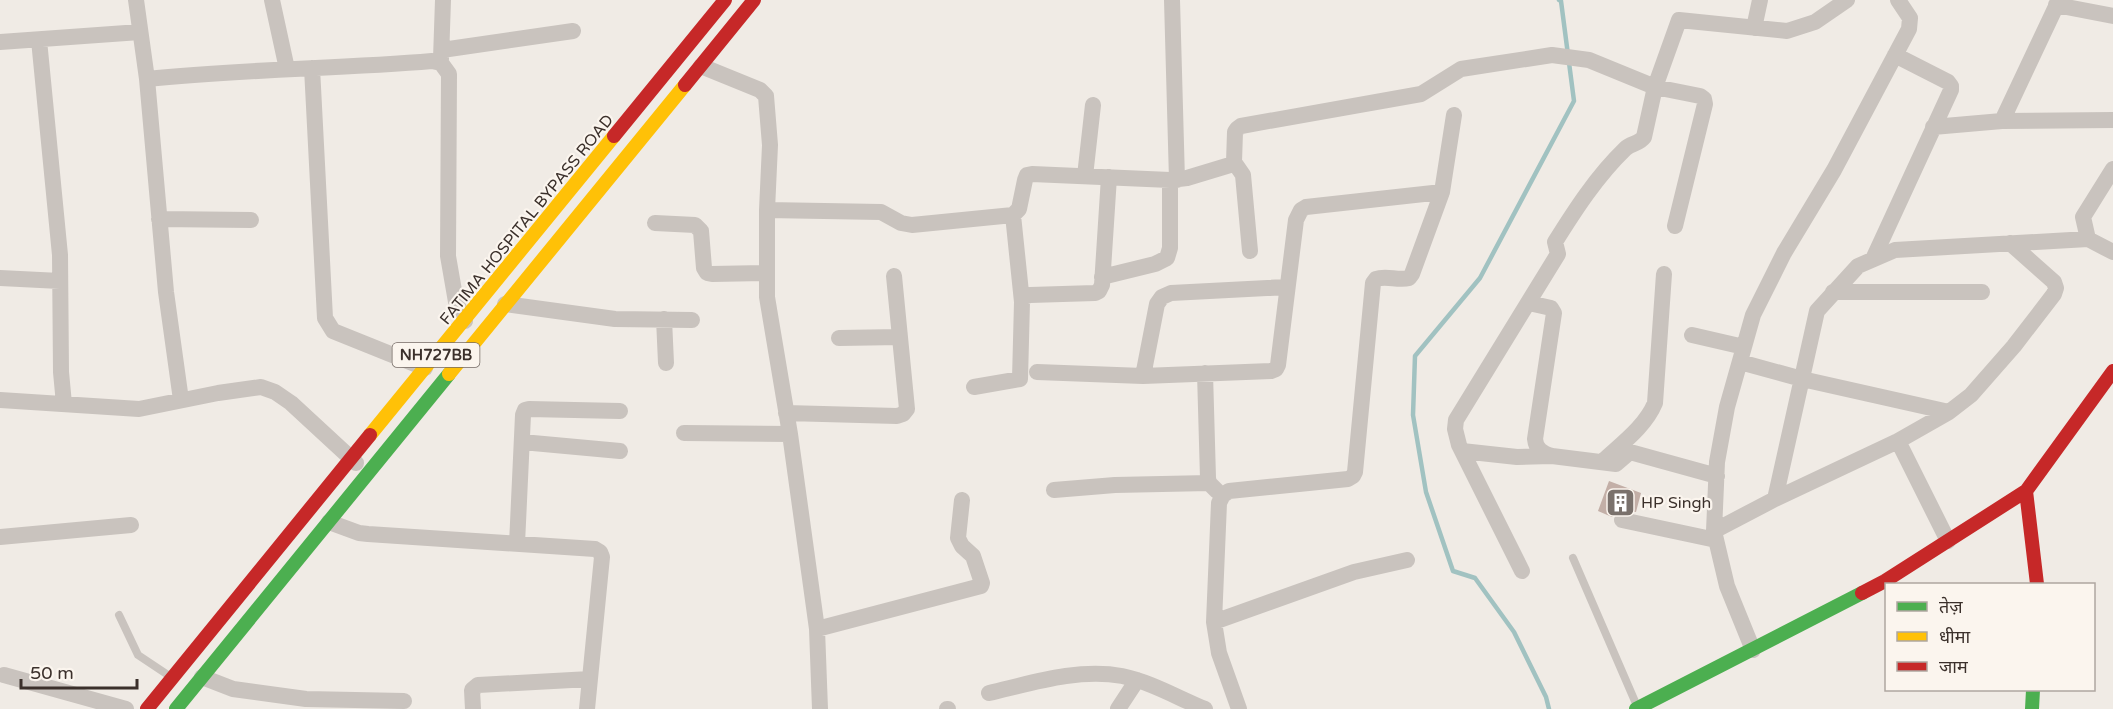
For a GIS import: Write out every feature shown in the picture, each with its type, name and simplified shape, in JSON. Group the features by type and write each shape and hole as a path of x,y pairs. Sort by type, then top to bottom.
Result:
{"main road":[{"name":"NH727BB","path":"176,709 754,0"},
{"name":"FATIMA HOSPITAL BYPASS ROAD","path":"147,709 650,93 718,2"},
{"path":"650,93 667,108"},
{"path":"1637,708 1666,702 1752,650 1885,581 2026,491 2113,370"},
{"path":"2026,491 2037,583"},
{"path":"2032,709 2033,691"}],"street":[{"path":"136,0 147,79 166,292 181,400"},
{"path":"272,0 287,69"},
{"path":"443,0 442,56 449,74 448,256 456,302 465,321"},
{"path":"1102,277 1155,264 1167,258 1170,248 1174,180 1172,0"},
{"path":"1754,28 1760,0"},
{"path":"1522,571 1462,451 1455,429 1460,411 1558,254 1555,242 1580,202 1624,149 1644,137 1655,87 1679,20 1787,32 1815,22 1847,0"},
{"path":"1752,650 1726,586 1715,535 1717,462 1728,406 1753,315 1784,253 1834,170 1911,24 1908,12 1898,0"},
{"path":"2002,122 2058,3 2113,16"},
{"path":"147,79 213,72 354,68 432,62 442,56 573,31"},
{"path":"0,42 140,32"},
{"path":"39,40 60,255 61,372 64,404"},
{"path":"1250,251 1243,175 1234,162 1236,129 1242,126 1421,94 1461,69 1552,55 1588,60 1655,87 1700,96 1704,99 1705,104 1675,226"},
{"path":"1873,259 1951,90 1948,82 1895,55"},
{"path":"701,66 764,92 770,145 767,210 769,309 790,434 817,629 820,709"},
{"path":"312,68 325,318 333,331 425,368"},
{"path":"1085,176 1093,105"},
{"path":"1239,709 1219,653 1214,622 1219,503 1223,495 1229,491 1348,479 1353,476 1373,283 1381,277 1403,279 1412,274 1442,192 1454,115"},
{"path":"1934,127 2002,122 2113,120"},
{"path":"767,210 881,212 901,223 912,225 1013,215 1019,209 1027,175 1174,180 1234,162"},
{"path":"2088,239 2083,217 2113,169"},
{"path":"1022,302 1024,297 1030,295 1099,291 1109,177"},
{"path":"1038,372 1143,376 1276,369 1296,220 1301,210 1306,207 1442,192"},
{"path":"974,387 1020,379 1022,302 1013,215"},
{"path":"159,219 250,220"},
{"path":"655,223 699,227 704,268 707,273 767,273"},
{"path":"1775,499 1816,311 1858,266 1895,250 2010,243 2088,239 2113,252"},
{"path":"1622,520 1715,535 1775,499 1898,441 1949,412 1971,395 2014,346 2054,294 2056,288 2054,282 2010,243"},
{"path":"1601,462 1642,424 1650,415 1655,403 1664,274"},
{"path":"786,413 897,416 903,414 907,409 894,276"},
{"path":"0,278 60,281"},
{"path":"1143,376 1157,304 1162,297 1172,293 1287,287"},
{"path":"1833,292 1982,292"},
{"path":"1529,303 1551,308 1554,313 1535,439 1537,447 1543,453 1552,456"},
{"path":"505,304 615,319 692,320"},
{"path":"664,319 666,363"},
{"path":"1692,335 1802,379 1949,412"},
{"path":"839,338 900,337"},
{"path":"1205,373 1209,483"},
{"path":"0,400 140,409 261,387 275,392 291,404 351,459 370,472"},
{"path":"517,543 525,411 529,409 620,411"},
{"path":"684,433 790,434"},
{"path":"1898,441 1948,541"},
{"path":"522,442 620,451"},
{"path":"1462,451 1517,457 1552,456 1616,464 1630,452 1717,476"},
{"path":"1054,490 1115,485 1209,483 1223,495"},
{"path":"817,629 981,586 973,556 962,546 958,538 962,500"},
{"path":"329,522 368,534 595,549 600,552 602,557 587,709"},
{"path":"0,537 131,525"},
{"path":"1214,622 1354,572 1407,560"},
{"path":"989,693 1074,675 1106,674 1137,680 1205,709"},
{"path":"4,675 126,709"},
{"path":"202,677 233,689 306,699 404,701"},
{"path":"472,709 472,690 478,685 590,680"},
{"path":"1118,709 1137,680"}],"lane":[{"path":"1573,558 1637,708"},
{"path":"119,615 138,655 171,677"}],"building":[{"name":"HP Singh","path":"1609,481 1641,493 1636,512 1619,510 1612,517 1598,511"}],"waterway":[{"path":"1549,709 1546,697 1514,632 1475,578 1453,571 1426,492 1413,415 1415,356 1480,278 1574,101 1561,1 1559,0"}],"traffic: fast":[{"path":"176,709 449,374"},
{"path":"1636,709 1862,593"},
{"path":"2032,709 2033,691"}],"traffic: slow":[{"path":"449,374 685,85"},
{"path":"370,435 614,136"}],"traffic: jam":[{"path":"614,136 725,0"},
{"path":"685,85 754,0"},
{"path":"1862,593 1885,581 2026,491 2113,371"},
{"path":"147,709 370,435"},
{"path":"2026,491 2037,583"}],"place":[{"name":"HP Singh","path":"1620,502"}]}
